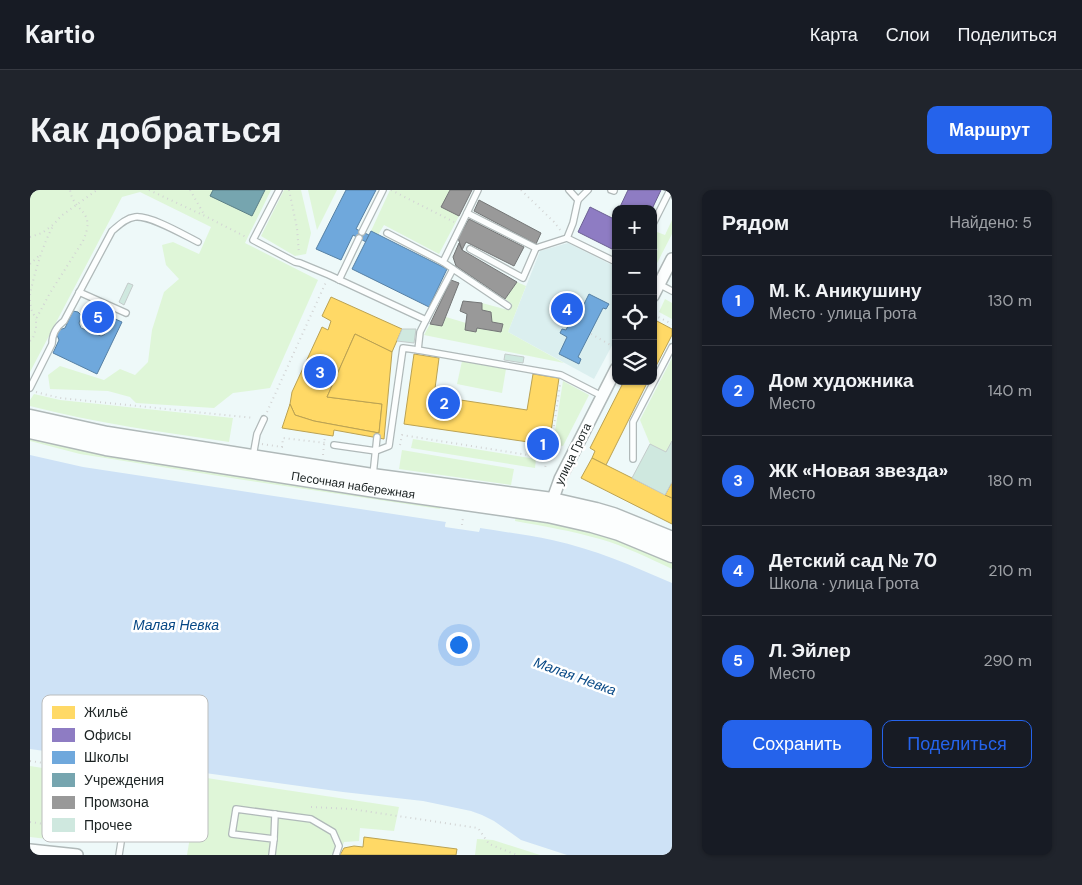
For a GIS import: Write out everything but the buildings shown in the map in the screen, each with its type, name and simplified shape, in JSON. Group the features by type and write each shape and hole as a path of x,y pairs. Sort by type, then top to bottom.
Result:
{"main road":[{"name":"Песочная набережная","path":"30,418 107,435 254,451 372,477 550,508 610,529 672,554"},
{"name":"Песочная набережная","path":"30,430 106,447 372,489 550,508 596,511 672,540"}],"street":[{"path":"657,281 672,260"},
{"name":"улица Грота","path":"550,508 560,479 612,377"},
{"path":"30,850 77,855"}],"lane":[{"path":"279,190 253,240 295,262 329,275 426,320"},
{"path":"362,232 383,190"},
{"path":"443,262 478,190"},
{"path":"569,190 578,200"},
{"path":"567,238 573,223 578,200 588,190"},
{"path":"657,216 670,190"},
{"path":"466,213 536,248 567,238 612,260"},
{"path":"30,389 52,344 54,331 64,321 112,231 123,222 136,217 150,218 198,242"},
{"path":"387,233 443,262 508,306"},
{"path":"339,280 359,238"},
{"path":"470,249 523,278 536,248"},
{"path":"418,350 420,332 453,269"},
{"path":"657,282 672,290"},
{"path":"79,292 126,313"},
{"path":"633,459 633,422 672,347"},
{"path":"334,445 376,451 389,446 403,348 561,375 602,396"},
{"path":"254,451 264,419"},
{"path":"372,477 377,437"},
{"path":"274,839 232,834 236,809 311,819 333,832 339,846 336,855"},
{"path":"272,855 275,814"},
{"path":"119,855 121,842"}],"path":[{"path":"36,319 87,232 88,221 84,212 73,199 70,190"},
{"path":"30,238 42,233 76,204 96,190"},
{"path":"150,190 253,240"},
{"path":"190,190 205,216"},
{"path":"289,190 297,228 300,263"},
{"path":"391,190 460,225"},
{"path":"521,190 554,222 567,238"},
{"path":"30,295 47,237 54,224"},
{"path":"30,264 42,253"},
{"path":"30,389 60,398 264,419 329,275"},
{"path":"30,300 31,309 36,319 36,329 30,342"},
{"path":"657,316 672,324"},
{"path":"590,334 612,346"},
{"path":"400,445 402,435 547,458 556,454 559,448 551,446 561,375"},
{"path":"322,460 325,435"},
{"path":"254,451 282,447 283,438 334,445"},
{"path":"545,468 547,458"},
{"path":"462,525 463,517"},
{"path":"311,807 351,809 478,828 489,844 517,855"}],"shaded area":[{"path":"568,243 612,265 612,345 594,379 508,332 540,251"}],"green space":[{"path":"30,190 271,190 245,243 318,280 270,388 233,393 214,408 136,403 130,397 108,391 50,389 48,375 60,366 104,380 120,369 135,375 148,362 152,330 164,292 179,279 166,265 162,245 173,242 199,254 211,227 140,192 122,197 30,372"},
{"path":"284,190 301,190 311,233 306,254 295,256 261,236"},
{"path":"308,190 337,190 317,230"},
{"path":"390,190 450,190 441,207 459,216 439,254 384,225 378,235 371,231"},
{"path":"672,220 672,234 657,263 657,232 665,235"},
{"path":"517,282 526,286 508,332 564,363 424,335 430,324 442,326 446,317 466,323 466,330 476,332 477,328 501,332 503,324 492,322 491,312 482,310 482,303 508,310 512,304 505,299"},
{"path":"665,299 672,303 672,319 659,312"},
{"path":"672,358 672,441 666,452 650,444 640,420"},
{"path":"462,361 506,369 502,393 457,384"},
{"path":"563,381 589,395 563,446 553,444"},
{"path":"34,394 60,400 233,418 229,442 104,422 30,406 30,400"},
{"path":"30,436 441,504 440,509 80,454 30,441"},
{"path":"413,439 536,459 535,468 411,448"},
{"path":"402,450 514,469 511,485 399,469"},
{"path":"516,514 564,521 672,558 672,569 600,539 515,521"},
{"path":"30,766 42,768 42,838 30,837"},
{"path":"208,778 399,807 394,831 360,828 359,841 344,842 339,855 187,855 189,842 208,842"},
{"path":"477,839 493,840 540,855 475,855"}],"water":[{"name":"Малая Невка","path":"30,455 83,467 446,522 445,526 479,531 480,528 543,538 598,553 672,583 672,855 567,855 521,840 494,821 471,811 423,801 208,773 208,695 42,695 42,751 30,749"}],"pier":[{"path":"446,522 448,525 480,528 479,532 445,527"}],"place":[{"name":"Детский сад № 70","path":"567,309"},
{"name":"Л. Эйлер","path":"98,317"},
{"name":"ЖК «Новая звезда»","path":"320,372"},
{"name":"Дом художника","path":"444,403"},
{"name":"М. К. Аникушину","path":"543,444"}]}
